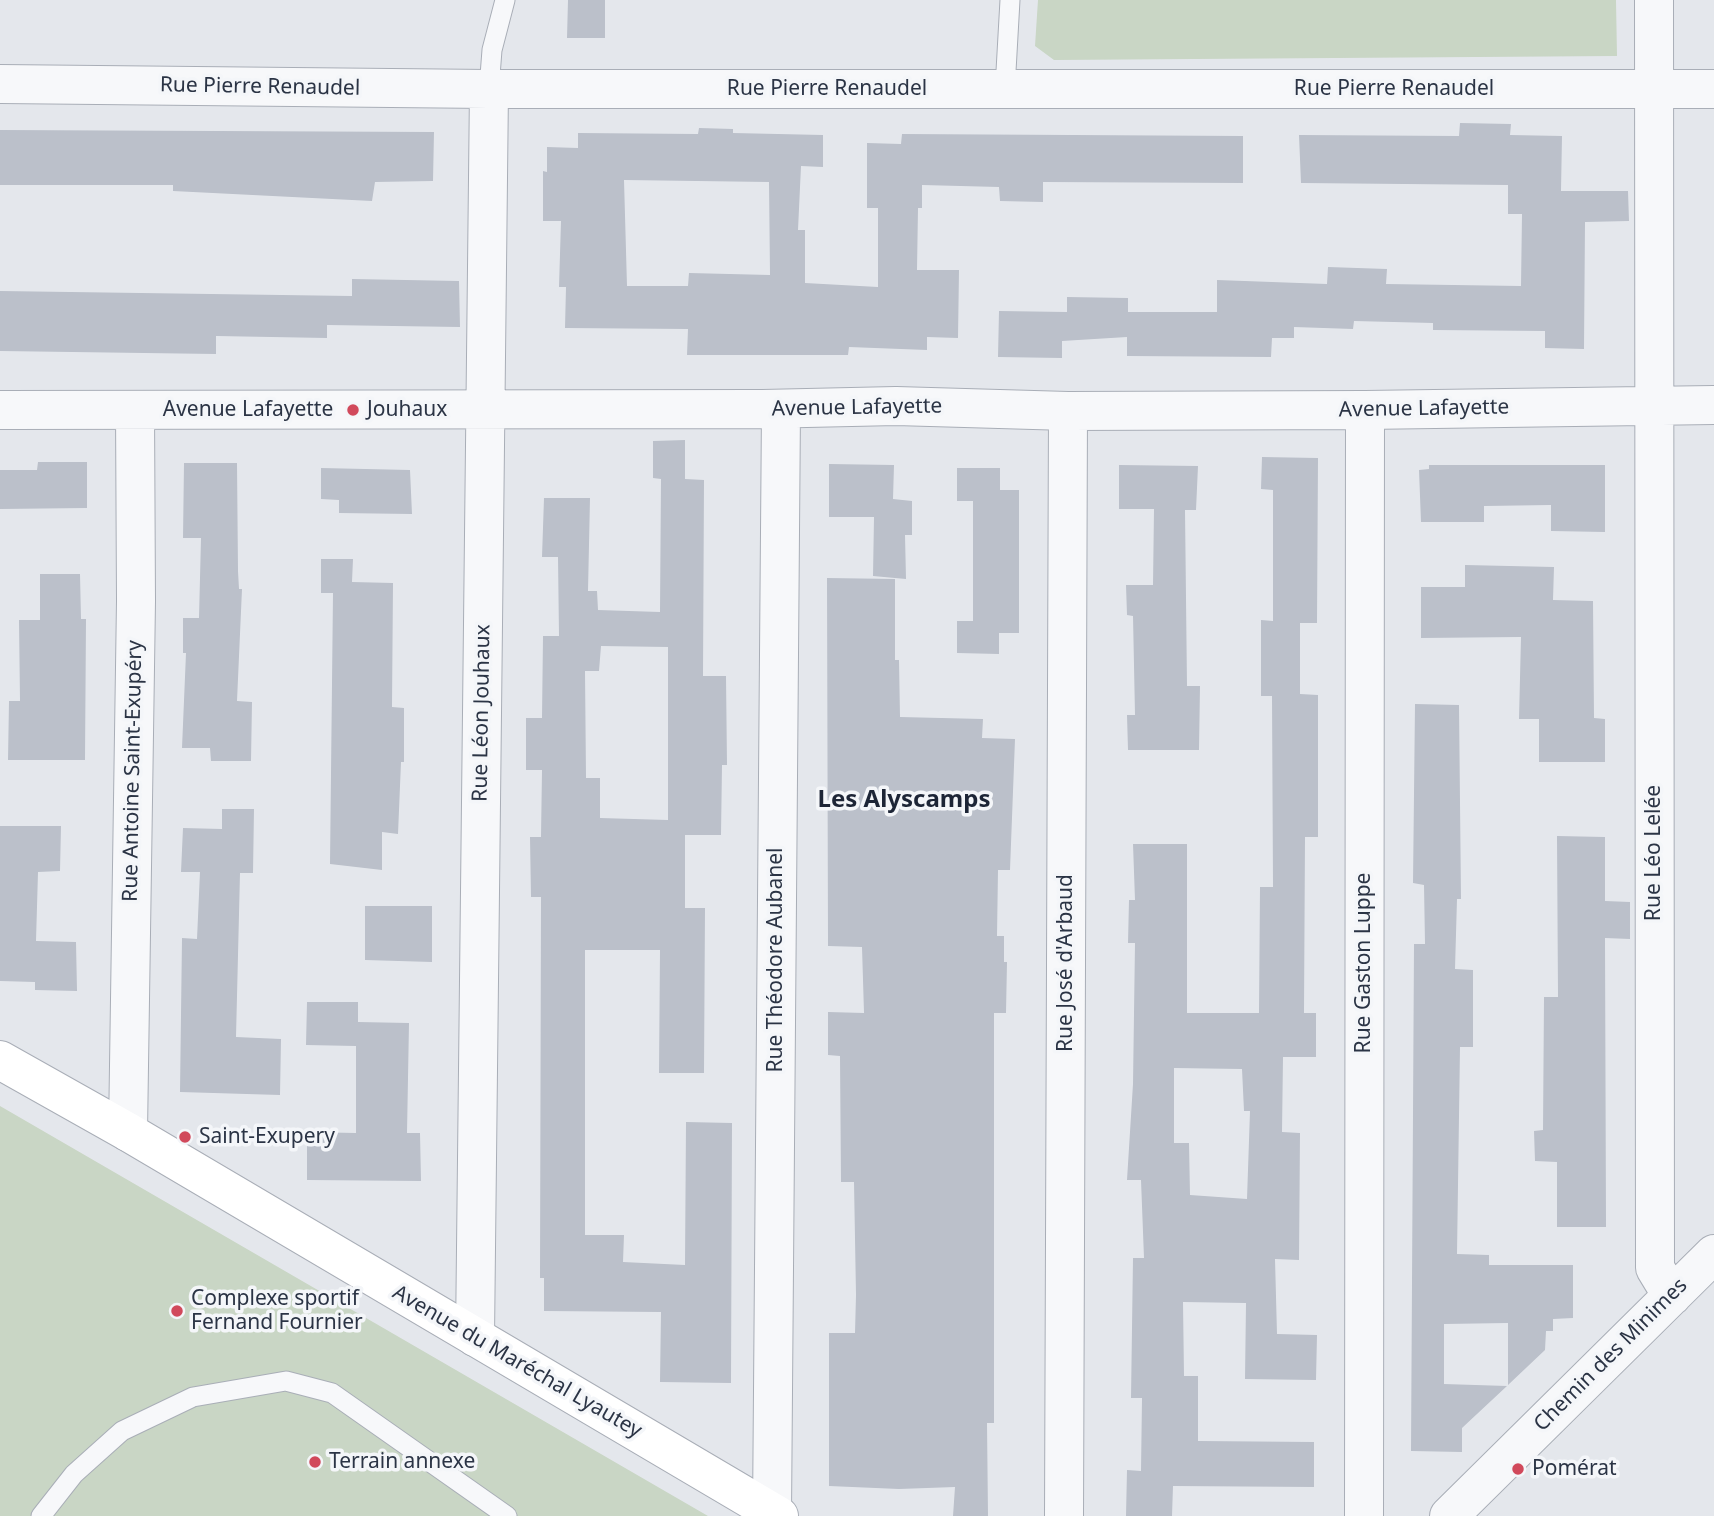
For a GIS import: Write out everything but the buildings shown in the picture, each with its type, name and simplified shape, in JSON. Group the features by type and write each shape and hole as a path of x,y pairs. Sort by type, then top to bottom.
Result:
{"main road":[{"name":"Avenue du Maréchal Lyautey","path":"0,1060 128,1132 776,1514"}],"street":[{"name":"Rue Léo Lelée","path":"1654,0 1655,1268 1672,1296"},
{"name":"Rue Pierre Renaudel","path":"0,84 489,89 1714,89"},
{"name":"Rue Léon Jouhaux","path":"475,1338 489,89"},
{"name":"Avenue Lafayette","path":"0,410 486,411 895,406 1068,411 1714,405"},
{"name":"Rue Théodore Aubanel","path":"776,1514 781,409"},
{"name":"Rue Antoine Saint-Exupéry","path":"128,1132 135,410"},
{"name":"Rue Gaston Luppe","path":"1364,1516 1365,410"},
{"name":"Rue José d'Arbaud","path":"1064,1516 1068,411"},
{"name":"Chemin des Minimes","path":"1449,1516 1714,1254"}],"lane":[{"path":"489,89 492,50 505,0"},
{"path":"1005,89 1010,0"},
{"path":"41,1516 74,1474 122,1431 193,1397 286,1381 332,1393 507,1516"}],"green space":[{"path":"1038,0 1616,0 1617,56 1054,60 1035,46"},
{"name":"Complexe sportif Fernand Fournier","path":"0,1106 708,1516 0,1516"}],"place":[{"name":"Jouhaux","path":"353,410"},
{"name":"Saint-Exupery","path":"185,1137"},
{"name":"Complexe sportif Fernand Fournier","path":"177,1311"},
{"name":"Terrain annexe","path":"315,1462"},
{"name":"Pomérat","path":"1518,1469"}],"district":[{"name":"Les Alyscamps","path":"904,800"}]}
